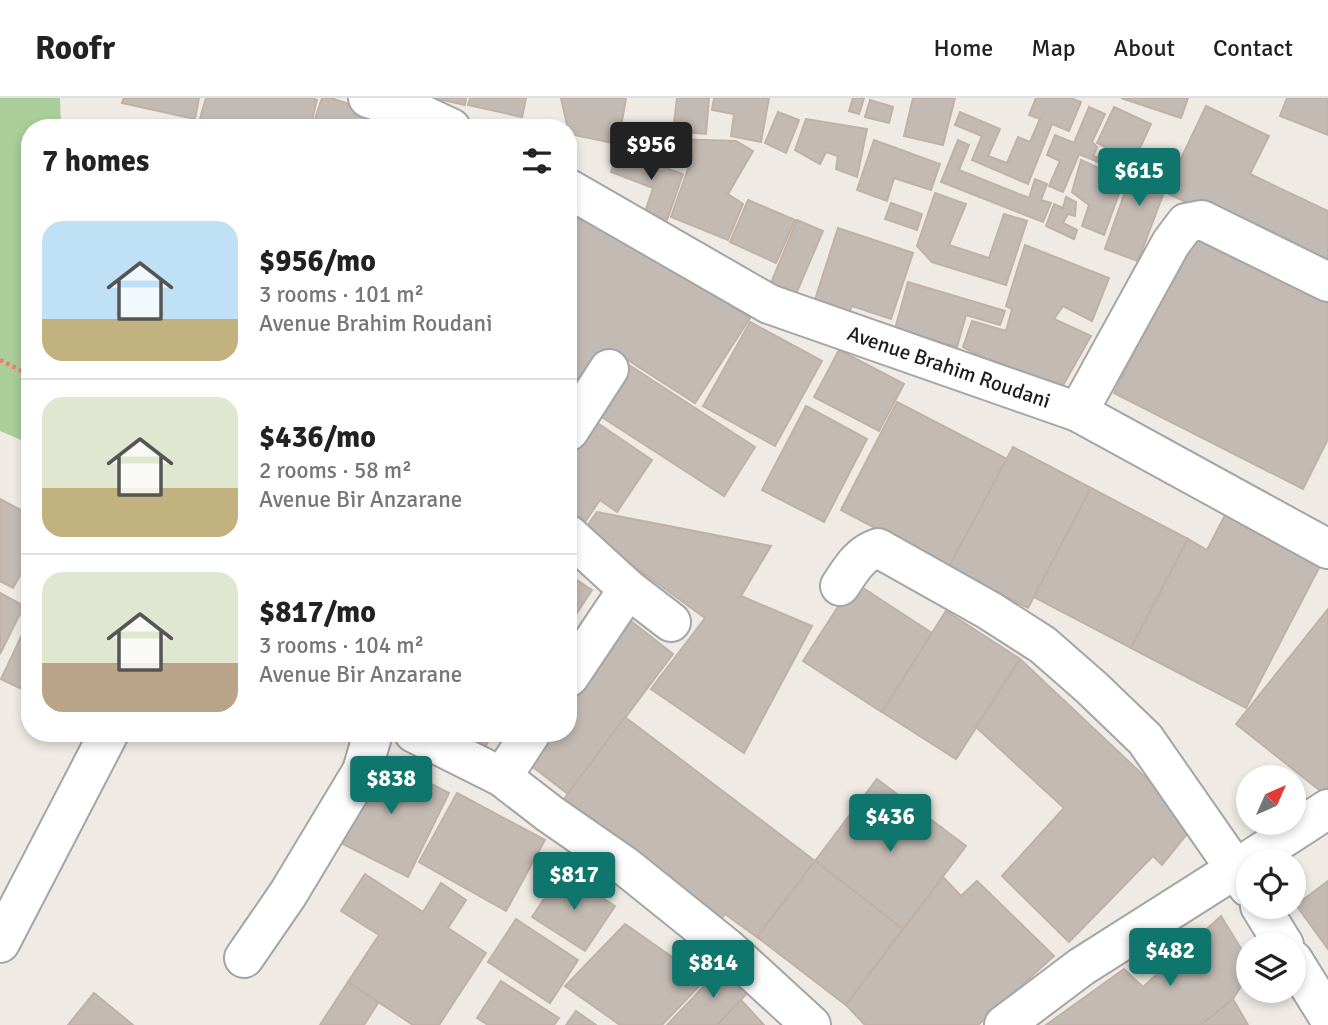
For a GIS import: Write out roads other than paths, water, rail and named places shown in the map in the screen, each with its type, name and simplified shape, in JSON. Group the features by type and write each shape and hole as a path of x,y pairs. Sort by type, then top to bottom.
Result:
{"street":[{"path":"368,98 434,114"},
{"name":"Avenue Brahim Roudani","path":"577,194 769,304 1078,412 1328,549"},
{"path":"1078,412 1171,243 1186,223 1202,220 1328,282"},
{"path":"577,418 609,369"},
{"path":"577,542 628,589 671,622"},
{"path":"840,586 859,559 878,548 990,611 1043,645 1145,739 1236,857"},
{"path":"577,665 628,589"},
{"path":"0,943 104,742"},
{"path":"244,958 288,894 362,771 370,742"},
{"path":"432,742 502,777 625,866 727,948 811,1025"},
{"path":"502,777 525,742"},
{"path":"1273,849 1328,809"},
{"path":"1004,1025 1081,967 1236,874"},
{"path":"1306,981 1328,1016"}]}
